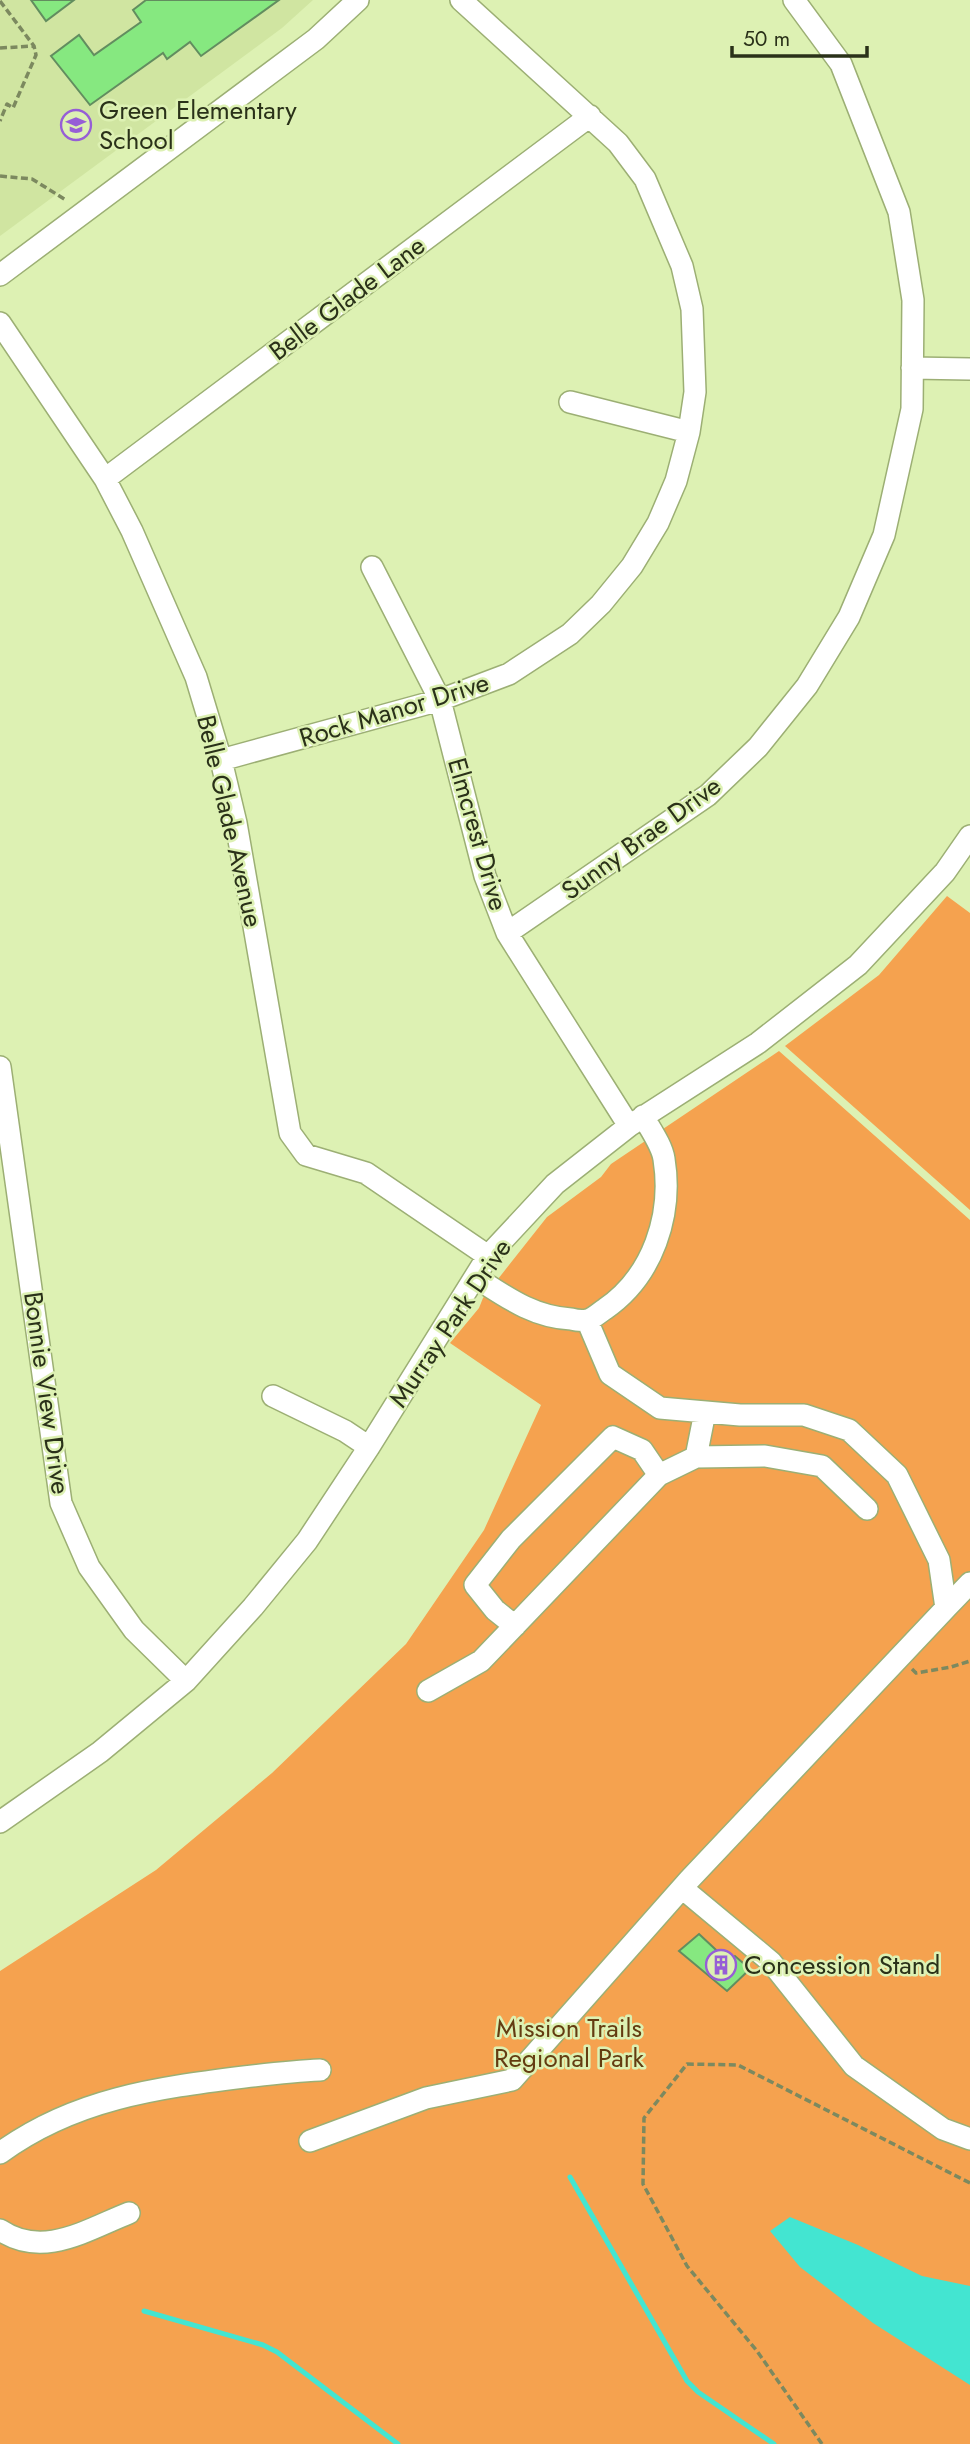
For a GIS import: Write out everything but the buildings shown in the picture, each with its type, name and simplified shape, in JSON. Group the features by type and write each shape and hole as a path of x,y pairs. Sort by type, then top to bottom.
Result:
{"street":[{"path":"0,275 316,39 358,0"},
{"name":"Rock Manor Drive","path":"220,760 440,700 509,674 570,634 601,604 632,566 658,523 677,481 689,432 695,391 692,309 682,266 645,179 618,143 461,0"},
{"name":"Sunny Brae Drive","path":"508,933 708,795 758,747 807,686 849,617 884,535 912,410 913,300 899,212 841,64 794,0"},
{"name":"Belle Glade Lane","path":"105,479 590,116"},
{"name":"Belle Glade Avenue","path":"0,323 105,479 132,531 196,677 236,823 290,1133 306,1155 366,1173 488,1256"},
{"path":"912,368 970,369"},
{"path":"570,402 689,432"},
{"name":"Elmcrest Drive","path":"372,567 440,700 485,876 508,933 636,1121 664,1155 665,1205 659,1237 633,1284 622,1297 587,1320"},
{"name":"Murray Park Drive","path":"0,1822 100,1752 186,1681 253,1607 307,1541 488,1256 555,1184 636,1121 758,1043 858,965 945,872 970,836"},
{"name":"Bonnie View Drive","path":"0,1067 61,1503 89,1567 134,1630 186,1681"},
{"path":"475,1277 514,1303 535,1313 558,1319 587,1320 610,1374 660,1408 740,1415 804,1415 849,1430 897,1475 939,1560 946,1608"},
{"path":"273,1396 345,1431 369,1447"},
{"path":"696,1457 705,1412"},
{"path":"515,1626 495,1611 475,1585 511,1539 613,1437 642,1450 659,1475"},
{"path":"428,1691 481,1661 659,1475 696,1457 765,1456 822,1466 867,1509"},
{"path":"310,2141 426,2098 512,2080 682,1888 970,1583"},
{"path":"682,1888 771,1962 854,2066 943,2129 970,2139"},
{"path":"0,2153 44,2124 133,2094 216,2079 320,2070"},
{"path":"0,2230 29,2244 52,2243 129,2213"}],"path":[{"path":"0,121 7,104 13,108 36,55 34,47 1,5"},
{"path":"0,48 34,47"},
{"path":"0,176 32,179 66,200"},
{"path":"898,1659 916,1673 970,1661"},
{"path":"822,2444 757,2351 687,2266 643,2184 644,2118 687,2064 738,2065 970,2183"}],"shaded area":[{"name":"Green Elementary School","path":"0,0 313,0 282,28 0,236"}],"green space":[{"path":"947,896 970,913 970,1210 785,1046 879,975"},
{"name":"Mission Trails Regional Park","path":"779,1051 970,1220 970,2444 0,2444 0,1971 156,1870 272,1773 406,1644 484,1530 541,1405 450,1343 547,1217 601,1177 611,1164"}],"water":[{"path":"790,2217 858,2245 922,2276 970,2286 970,2385 873,2323 800,2267 770,2231"}],"waterway":[{"path":"570,2177 687,2381 698,2392 774,2444"},
{"path":"144,2311 263,2345 277,2352 398,2444"}],"place":[{"name":"Green Elementary School","path":"76,125"},
{"name":"Concession Stand","path":"721,1965"}]}
